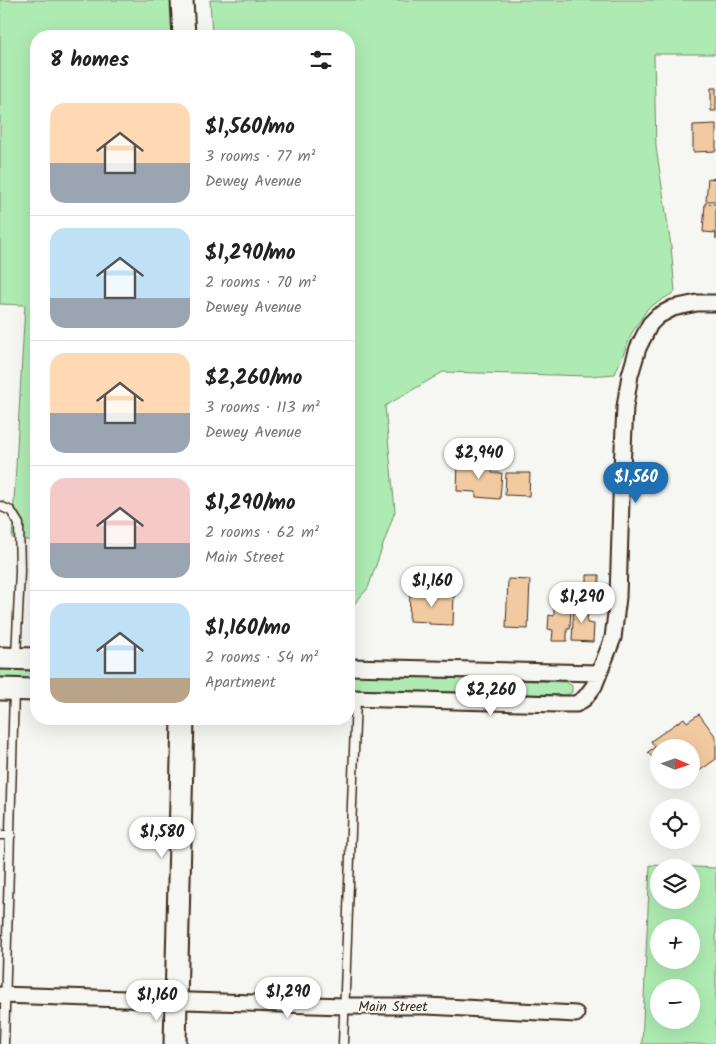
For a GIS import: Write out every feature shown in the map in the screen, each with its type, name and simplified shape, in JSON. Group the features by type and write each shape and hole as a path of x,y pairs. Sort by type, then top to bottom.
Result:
{"street":[{"path":"182,0 184,30"},
{"path":"355,698 576,704 585,698 594,686 613,638 618,597 625,407 630,376 638,348 650,324 658,316 673,308 697,303 716,303"},
{"path":"355,667 599,673"},
{"path":"7,689 30,690"},
{"path":"175,1044 183,725"},
{"name":"Main Street","path":"3,995 344,1006 427,1006 576,1014"}],"lane":[{"path":"0,506 11,511 19,524 20,572 17,659"},
{"path":"4,1044 3,995 11,835 7,689"},
{"path":"344,1044 351,725"},
{"path":"0,834 11,835"}],"green space":[{"path":"0,0 171,0 172,30 30,30 30,540 12,538 25,305 0,304"},
{"path":"210,0 716,0 716,54 654,54 656,147 671,246 675,292 648,308 632,333 615,374 590,376 443,372 385,406 395,511 368,588 355,603 355,30 212,30"},
{"path":"0,665 30,666 30,680 0,679"},
{"path":"355,675 566,682 572,686 572,692 567,695 355,689"},
{"path":"650,865 650,909 700,909 700,867 716,868 716,1044 642,1044"}],"building":[{"path":"711,88 716,88 716,111 711,111"},
{"path":"716,124 716,151 693,152 693,125"},
{"path":"708,178 716,179 716,201 706,201"},
{"path":"705,203 716,204 716,233 703,232"},
{"path":"458,462 492,463 492,473 502,473 500,499 476,497 476,492 457,491"},
{"path":"506,473 530,473 529,496 505,495"},
{"path":"587,575 599,575 599,597 587,597"},
{"path":"508,579 530,580 528,629 506,628"},
{"path":"410,593 454,594 453,625 409,621"},
{"path":"574,602 588,603 587,623 594,624 593,642 572,641"},
{"path":"554,604 571,604 570,629 567,629 567,641 552,641 553,630 548,629 549,615 554,616"},
{"path":"699,714 716,737 716,759 700,771 700,739 654,739 684,718 687,722"}]}
